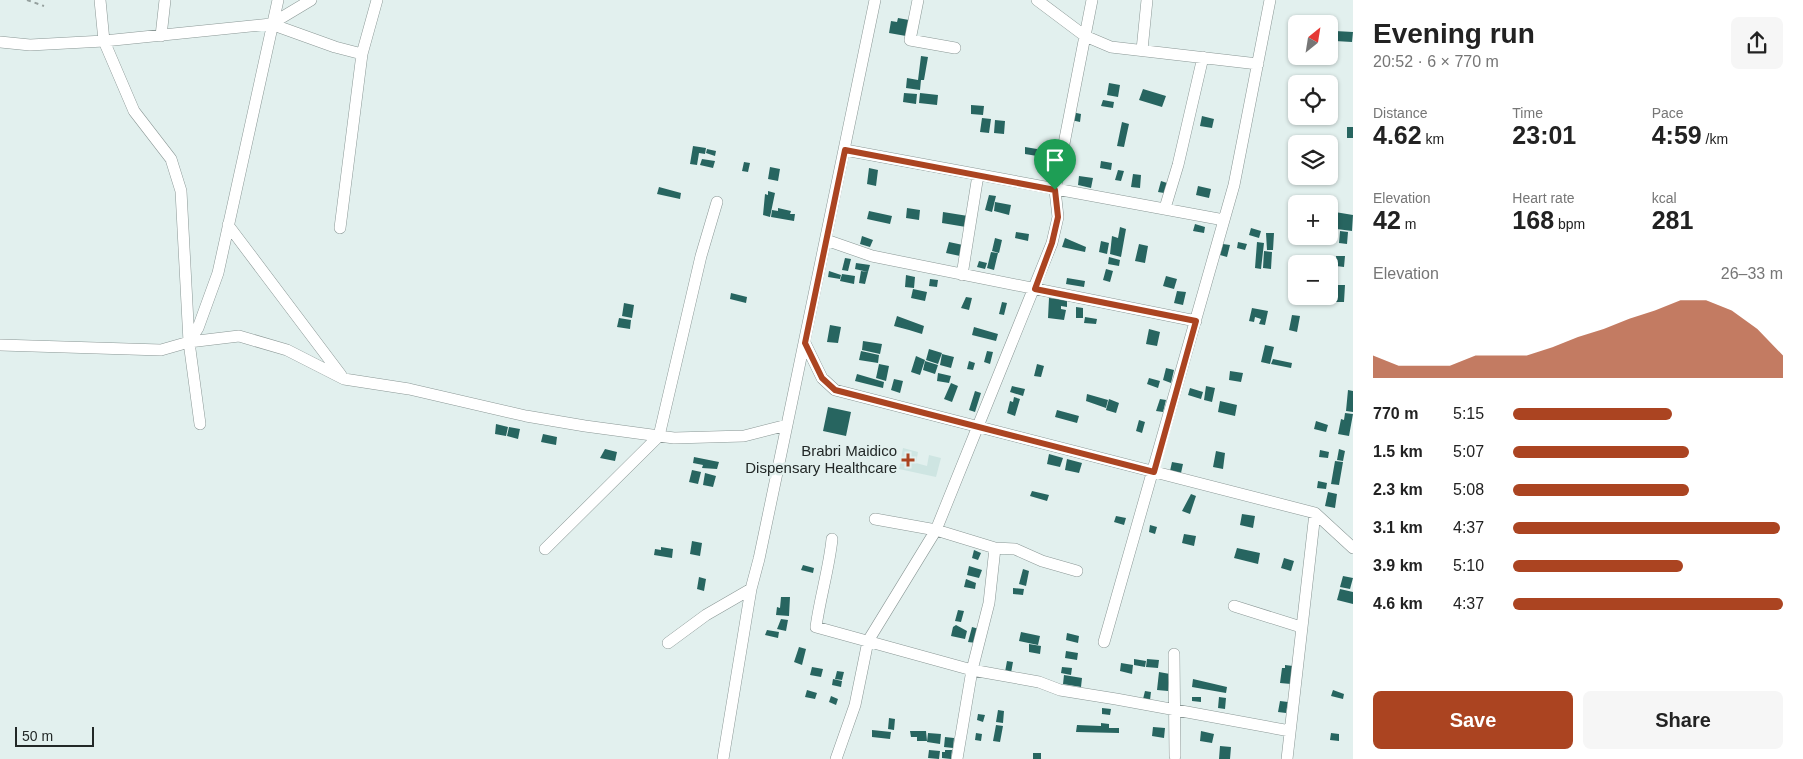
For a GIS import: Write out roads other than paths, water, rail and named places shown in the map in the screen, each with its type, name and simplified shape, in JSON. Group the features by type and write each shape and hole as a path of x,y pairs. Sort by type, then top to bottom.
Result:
{"street":[{"path":"100,0 104,41 134,111 171,160 181,191 189,342 200,424"},
{"path":"161,36 165,0"},
{"path":"189,342 198,328 212,290 278,0"},
{"path":"0,42 30,45 104,41 271,24 311,0"},
{"path":"340,228 362,54 376,0"},
{"path":"723,759 751,589 788,425 875,0"},
{"path":"918,0 910,40 955,48"},
{"path":"1037,0 1085,36 1111,47 1258,64"},
{"path":"836,759 855,705 868,641 936,530 1052,243 1058,217 1055,190 1092,0"},
{"path":"1142,50 1147,0"},
{"path":"1104,642 1154,472 1234,185 1270,0"},
{"path":"271,24 335,48 362,54"},
{"path":"1165,208 1178,166 1203,57"},
{"path":"845,150 1224,220"},
{"path":"962,275 978,175"},
{"path":"545,549 659,436 699,264 717,202"},
{"path":"228,225 344,379"},
{"path":"826,240 872,256 1196,321"},
{"path":"0,346 161,350 189,342 239,336 287,350 344,379 409,389 526,416 585,426 674,438 744,436 788,425"},
{"path":"805,343 822,378 835,390 1315,514 1353,548"},
{"path":"1287,759 1315,514"},
{"path":"875,519 936,530 994,548 1015,550 1042,561 1077,570"},
{"path":"832,539 830,564 822,586 816,627 972,670 1039,682 1060,690 1290,731"},
{"path":"957,759 972,670 989,602 994,548"},
{"path":"668,644 706,615 751,589"},
{"path":"1234,606 1301,627"},
{"path":"1174,654 1175,756"}],"place":[{"name":"Brabri Maidico Dispensary Healthcare","path":"908,460"}]}
